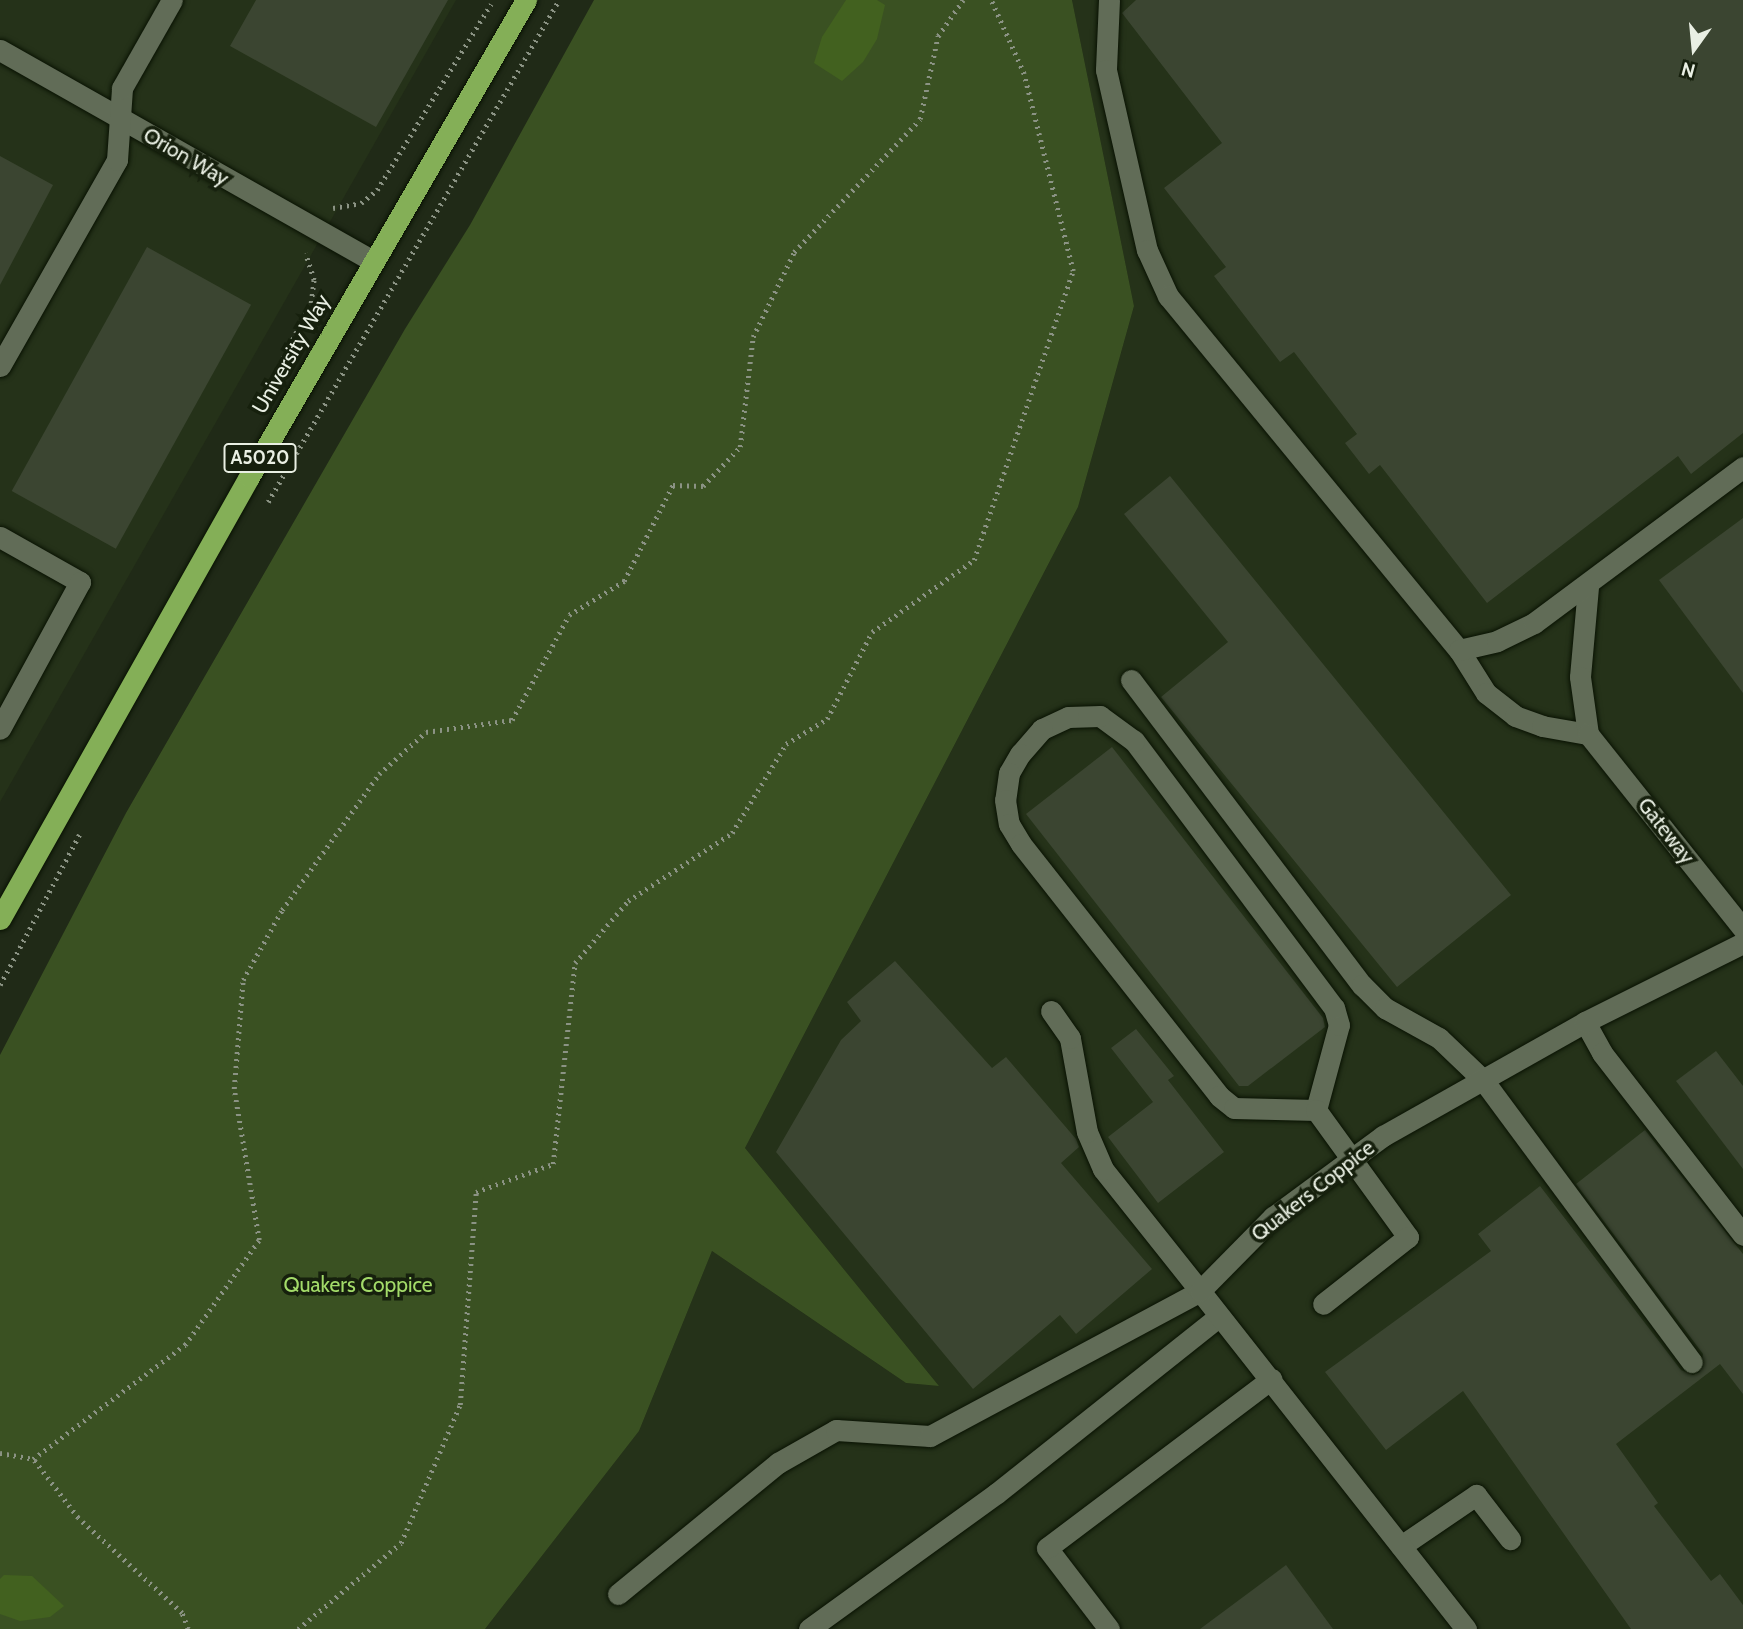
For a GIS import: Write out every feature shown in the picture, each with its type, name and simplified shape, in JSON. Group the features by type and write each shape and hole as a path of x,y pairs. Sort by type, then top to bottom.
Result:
{"highway":[{"name":"University Way","path":"0,919 373,261 526,0"}],"street":[{"path":"0,366 117,160 122,88 172,0"},
{"path":"1110,0 1106,70 1147,250 1168,296 1459,649 1486,693 1515,716 1542,726 1588,734 1580,677 1588,587"},
{"name":"Orion Way","path":"0,50 298,221 373,261"},
{"path":"1459,649 1497,641 1588,587 1743,467"},
{"path":"0,537 80,582 0,729"},
{"path":"1131,680 1362,985 1385,1008 1439,1038 1483,1080 1692,1362"},
{"path":"1316,1110 1234,1108 1219,1096 1021,844 1009,824 1005,800 1009,773 1042,729 1068,717 1100,716 1134,741 1334,1007 1339,1025 1316,1110 1408,1237 1323,1304"},
{"name":"Gateway","path":"1588,734 1743,929"},
{"name":"Quakers Coppice","path":"618,1594 778,1463 836,1430 930,1436 1200,1291 1273,1217 1349,1159 1586,1022 1743,943"},
{"path":"1051,1011 1070,1038 1087,1132 1103,1169 1466,1629"},
{"path":"1586,1022 1602,1053 1743,1235"},
{"path":"809,1629 997,1493 1218,1317"},
{"path":"1109,1629 1047,1548 1271,1379"},
{"path":"1401,1546 1476,1494 1510,1539"}],"path":[{"path":"261,401 314,291 306,254 287,240 298,221 311,200 335,209 371,197 494,0"},
{"path":"261,513 520,73 559,0"},
{"path":"33,1460 185,1346 259,1240 234,1089 243,981 282,910 379,774 426,732 512,720 569,615 624,581 673,485 703,486 740,447 753,337 794,252 919,119 938,36 963,0"},
{"path":"298,1629 401,1543 460,1405 476,1192 553,1164 575,963 628,901 732,833 786,744 827,719 872,632 974,560 1073,271 1024,74 991,0"},
{"path":"0,985 81,833"},
{"path":"0,1453 33,1460 79,1518 182,1613 188,1629"}],"shaded area":[{"path":"0,0 456,0 0,802"},
{"path":"846,0 877,0 885,5 877,39 863,62 842,81 814,63 822,37"},
{"path":"1072,0 1743,0 1743,1629 485,1629 639,1431 712,1251 906,1383 939,1386 745,1148 1078,507 1134,306"},
{"path":"4,1575 32,1576 64,1606 50,1617 20,1621 0,1614 0,1579"}],"green space":[{"name":"Quakers Coppice","path":"594,0 1072,0 1134,306 1078,507 745,1148 939,1386 906,1383 712,1251 639,1431 485,1629 0,1629 0,1055 126,813 405,329 470,225"}],"building":[{"path":"256,0 448,0 376,127 230,46"},
{"path":"1136,0 1743,0 1743,433 1691,474 1678,456 1487,603 1380,465 1369,474 1345,443 1357,434 1294,352 1280,362 1214,276 1226,267 1164,188 1222,143 1122,13"},
{"path":"0,156 53,185 0,285"},
{"path":"147,247 251,305 116,549 12,491"},
{"path":"1170,476 1511,895 1397,987 1161,697 1228,642 1124,514"},
{"path":"1743,518 1743,693 1659,580"},
{"path":"1112,747 1323,1018 1325,1027 1248,1086 1239,1086 1026,814"},
{"path":"895,961 992,1068 1006,1057 1076,1139 1079,1147 1061,1163 1152,1269 1076,1334 1060,1315 973,1389 776,1152 841,1040 861,1021 847,1002"},
{"path":"1136,1029 1174,1076 1168,1080 1224,1152 1158,1203 1108,1137 1153,1102 1111,1048"},
{"path":"1716,1051 1743,1086 1743,1169 1676,1081"},
{"path":"1645,1130 1743,1254 1743,1394 1720,1364 1616,1444 1658,1503 1654,1506 1711,1581 1720,1574 1743,1605 1743,1629 1631,1629 1463,1391 1386,1450 1325,1372 1491,1251 1478,1234 1540,1186 1681,1370 1693,1375 1700,1372 1703,1354 1576,1184"},
{"path":"1286,1565 1333,1629 1200,1629"}]}
